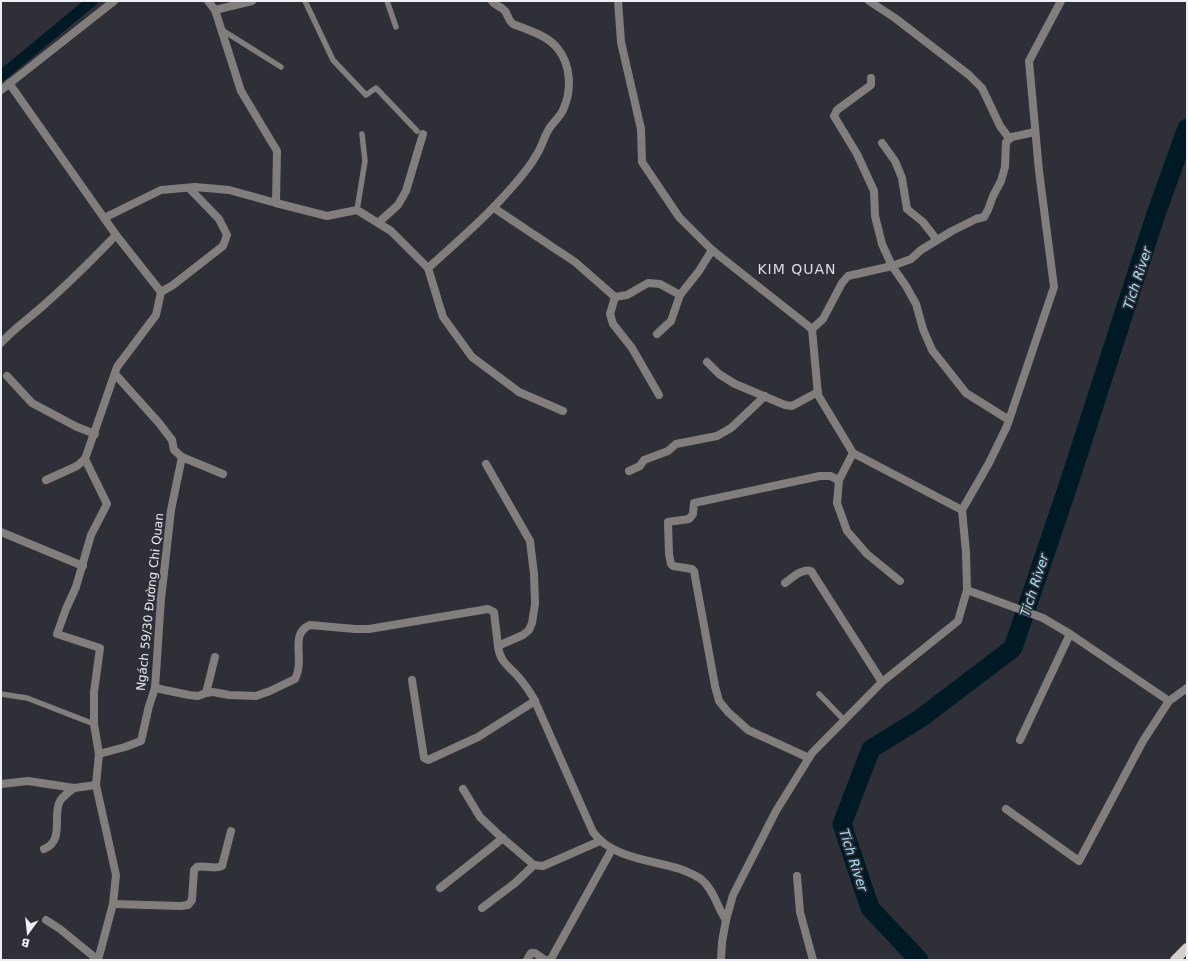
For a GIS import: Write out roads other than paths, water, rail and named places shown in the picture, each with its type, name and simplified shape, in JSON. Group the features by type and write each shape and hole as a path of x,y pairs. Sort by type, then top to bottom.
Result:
{"main road":[{"path":"1175,960 1187,948"}],"street":[{"path":"1,90 114,1"},
{"path":"208,1 215,10 241,91 277,151 276,203"},
{"path":"215,10 252,1"},
{"path":"428,268 494,208 522,175 537,155 549,129 564,109 567,99 568,71 565,60 558,48 546,39 510,22 505,10 494,4 492,1"},
{"path":"618,1 621,42 641,130 642,162 679,218 712,250 812,329 818,395 853,453 962,510"},
{"path":"869,1 895,18 974,80 987,95 1000,126 1009,138"},
{"path":"720,960 726,920 733,896 776,811 812,753 882,682 958,621 967,590 966,552 962,510 989,463 1009,420 1054,287 1039,171 1029,61 1061,1"},
{"path":"871,78 871,85 837,110 834,116 858,154 874,191 875,216 882,244 892,266 916,304 923,329 932,350 966,393 1009,420"},
{"path":"9,83 116,235 161,292"},
{"path":"812,329 823,319 842,283 848,276 892,266 911,259 921,250 937,240 984,216 1001,181 1004,167 1005,144 1009,138 1035,132"},
{"path":"378,223 398,205 406,191 420,133"},
{"path":"882,143 895,162 902,178 907,209 923,222 937,240"},
{"path":"104,218 161,190 189,188 229,190 327,216 357,210 391,231 428,268 443,317 472,357 519,392 563,411"},
{"path":"46,480 77,466 85,459 95,434 117,367 124,355 156,315 161,292 173,285 223,246 227,234 219,219 189,188"},
{"path":"494,208 575,262 615,297"},
{"path":"1,343 9,334 36,313 76,277 116,235"},
{"path":"657,334 671,321 680,295 699,271 712,250"},
{"path":"615,297 627,294 648,283 660,284 680,295"},
{"path":"615,297 610,314 613,324 632,348 659,395"},
{"path":"708,362 718,374 735,384 785,405 792,406 818,392"},
{"path":"115,374 127,386 172,440 174,450 182,457 223,474"},
{"path":"7,376 32,403 77,427 95,434"},
{"path":"629,471 640,466 644,460 668,451 676,444 717,436 731,428 765,396"},
{"path":"853,453 839,480 837,503 847,532 867,554 900,581"},
{"name":"Ngách 59/30 Đường Chi Quan","path":"99,754 141,741 149,706 155,688 161,599 171,510 182,457"},
{"path":"46,920 60,929 98,960 113,904 116,875 96,785 99,754 94,724 94,692 100,648 57,634 76,587 91,535 107,504 85,459"},
{"path":"486,464 530,541 534,574 534,616 529,630 498,646"},
{"path":"809,758 748,730 728,712 719,701 694,571 692,569 673,566 671,564 669,554 668,522 689,519 693,514 694,502 820,476 830,476 839,480"},
{"path":"1,532 83,566"},
{"path":"785,583 801,572 806,570 811,571 882,682"},
{"path":"967,590 1043,618 1070,634 1169,701"},
{"path":"155,688 189,696 198,696 213,692 229,695 256,696 295,679 298,670 299,634 304,627 310,625 322,625 355,629 369,628 488,609 494,612 499,653 502,661 521,680 535,701 594,832 600,841 612,849 682,870 700,878 711,891 721,914 726,920"},
{"path":"1020,740 1070,634"},
{"path":"206,693 215,657"},
{"path":"412,680 424,758 428,760 478,737 535,701"},
{"path":"1006,809 1079,861 1142,741 1169,701 1187,688"},
{"path":"1,784 28,781 74,788 96,785"},
{"path":"44,849 50,846 55,839 59,802 74,788"},
{"path":"463,789 480,817 534,865 543,866 600,841"},
{"path":"113,904 188,905 192,900 194,870 197,867 202,866 218,868 222,866 231,831"},
{"path":"440,888 503,838"},
{"path":"527,960 531,953 534,953 546,960 551,959 612,849"},
{"path":"482,908 515,883 534,865"},
{"path":"797,876 800,912 813,960"}],"lane":[{"path":"305,1 333,60 366,95 376,88 420,133"},
{"path":"388,1 396,27"},
{"path":"222,30 281,67"},
{"path":"357,210 365,161 362,134"},
{"path":"1,694 27,698 94,724"},
{"path":"819,694 844,720"}],"waterway":[{"path":"1,76 92,1"},
{"name":"Tich River","path":"919,960 870,908 842,824 871,749 921,718 1013,648 1067,489 1156,214 1187,128"}],"district":[{"name":"KIM QUAN","path":"797,269"}]}
